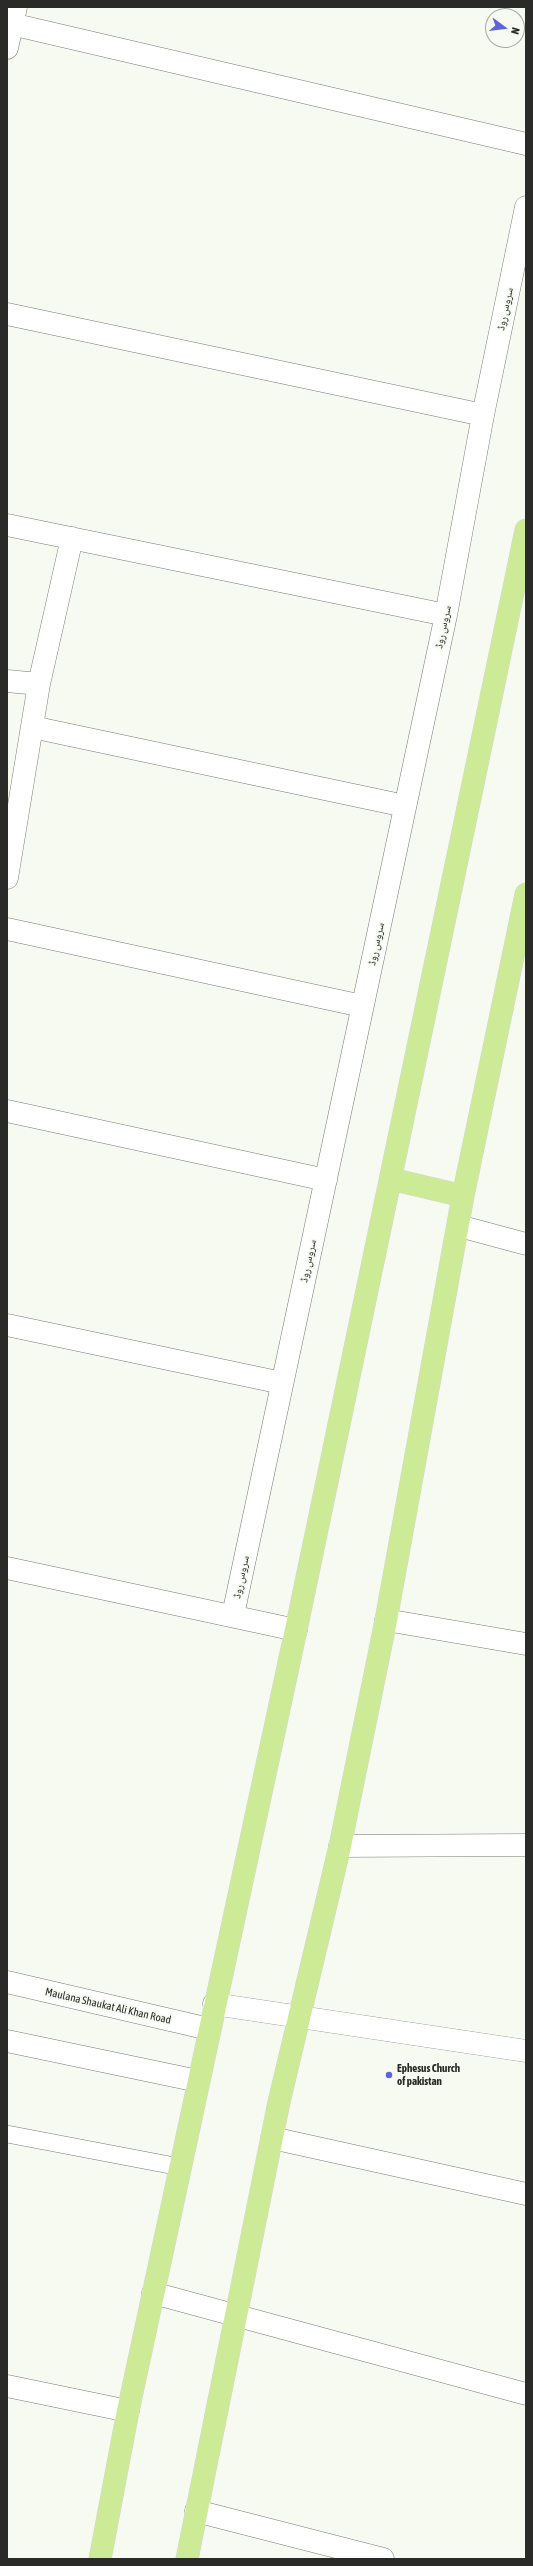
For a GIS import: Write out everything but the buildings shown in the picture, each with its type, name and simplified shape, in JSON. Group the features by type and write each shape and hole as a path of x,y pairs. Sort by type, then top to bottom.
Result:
{"main road":[{"path":"100,2559 128,2411 214,2004 296,1630 526,530"},
{"path":"187,2559 272,2138 299,2015 340,1846 386,1620 459,1226 462,1196 526,894"},
{"path":"391,1179 462,1196"}],"street":[{"path":"7,48 12,18 526,144"},
{"name":"سروس روڈ","path":"233,1615 446,615 483,415 526,207"},
{"path":"7,314 483,415"},
{"path":"7,525 446,615"},
{"path":"7,878 39,684 72,538"},
{"path":"7,681 39,684"},
{"path":"32,727 405,806"},
{"path":"7,929 362,1006"},
{"path":"7,1111 326,1180"},
{"path":"459,1226 526,1244"},
{"path":"7,1325 282,1383"},
{"path":"7,1568 233,1615 296,1630"},
{"path":"386,1620 526,1644"},
{"path":"340,1846 526,1845"},
{"name":"Maulana Shaukat Ali Khan Road","path":"7,1982 209,2029"},
{"path":"214,2004 299,2015 526,2051"},
{"path":"7,2041 198,2081"},
{"path":"272,2138 526,2194"},
{"path":"153,2293 526,2394"},
{"path":"7,2386 128,2411"},
{"path":"196,2511 383,2559"}],"lane":[{"path":"7,2134 180,2167"}],"place":[{"name":"Ephesus Church of pakistan","path":"389,2075"}]}
